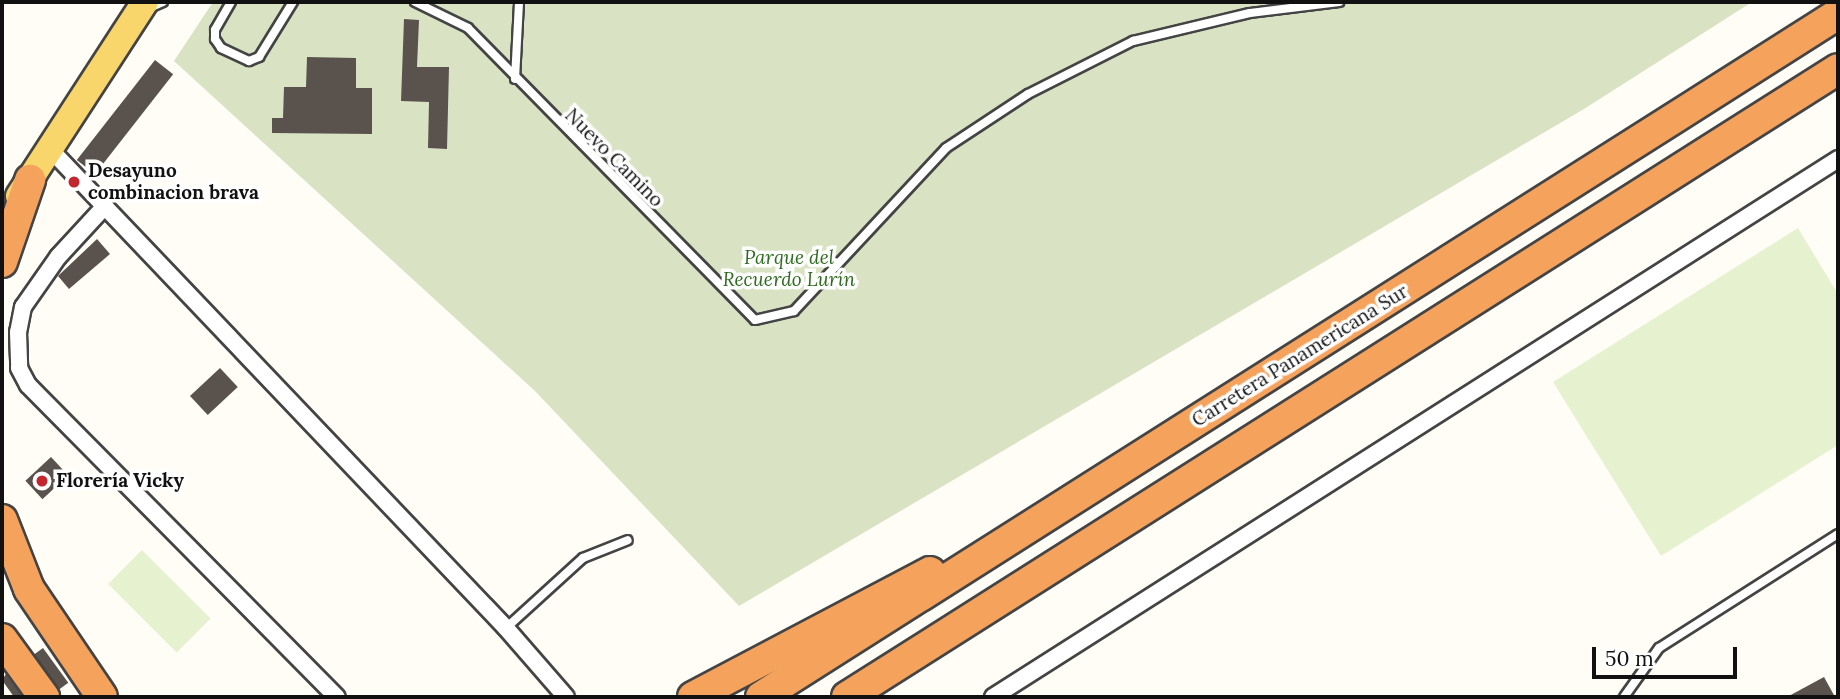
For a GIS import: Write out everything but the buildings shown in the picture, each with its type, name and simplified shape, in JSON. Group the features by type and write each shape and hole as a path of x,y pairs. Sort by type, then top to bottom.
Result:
{"highway":[{"name":"Carretera Panamericana Sur","path":"761,697 1838,14"},
{"path":"846,697 1838,69"},
{"path":"2,262 30,180"},
{"path":"693,697 882,594 1045,519"},
{"path":"2,520 29,589 102,697"},
{"path":"2,639 44,697"},
{"path":"75,659 116,697"}],"main road":[{"path":"2,224 141,8"}],"street":[{"path":"50,149 506,628 566,697"},
{"path":"993,697 1838,159"},
{"path":"105,206 58,257 23,307 18,332 19,368 28,385 337,697"}],"lane":[{"path":"141,8 163,2"},
{"path":"231,2 215,30 215,39 233,56 249,61 259,57 293,2"},
{"name":"Nuevo Camino","path":"415,2 468,28 515,79 755,320 793,311 946,148 1028,94 1133,41 1250,13 1339,2"},
{"path":"515,79 519,2"},
{"path":"1624,697 1659,648 1838,534"},
{"path":"506,628 583,558 628,540"}],"green space":[{"name":"Parque del Recuerdo Lurín","path":"213,2 1752,2 1584,109 739,606 535,391 174,61"},
{"path":"1798,228 1838,294 1838,445 1661,556 1553,382"},
{"path":"142,550 211,619 177,653 108,584"}],"place":[{"name":"Desayuno combinacion brava","path":"74,182"},
{"name":"Florería Vicky","path":"42,481"}]}
